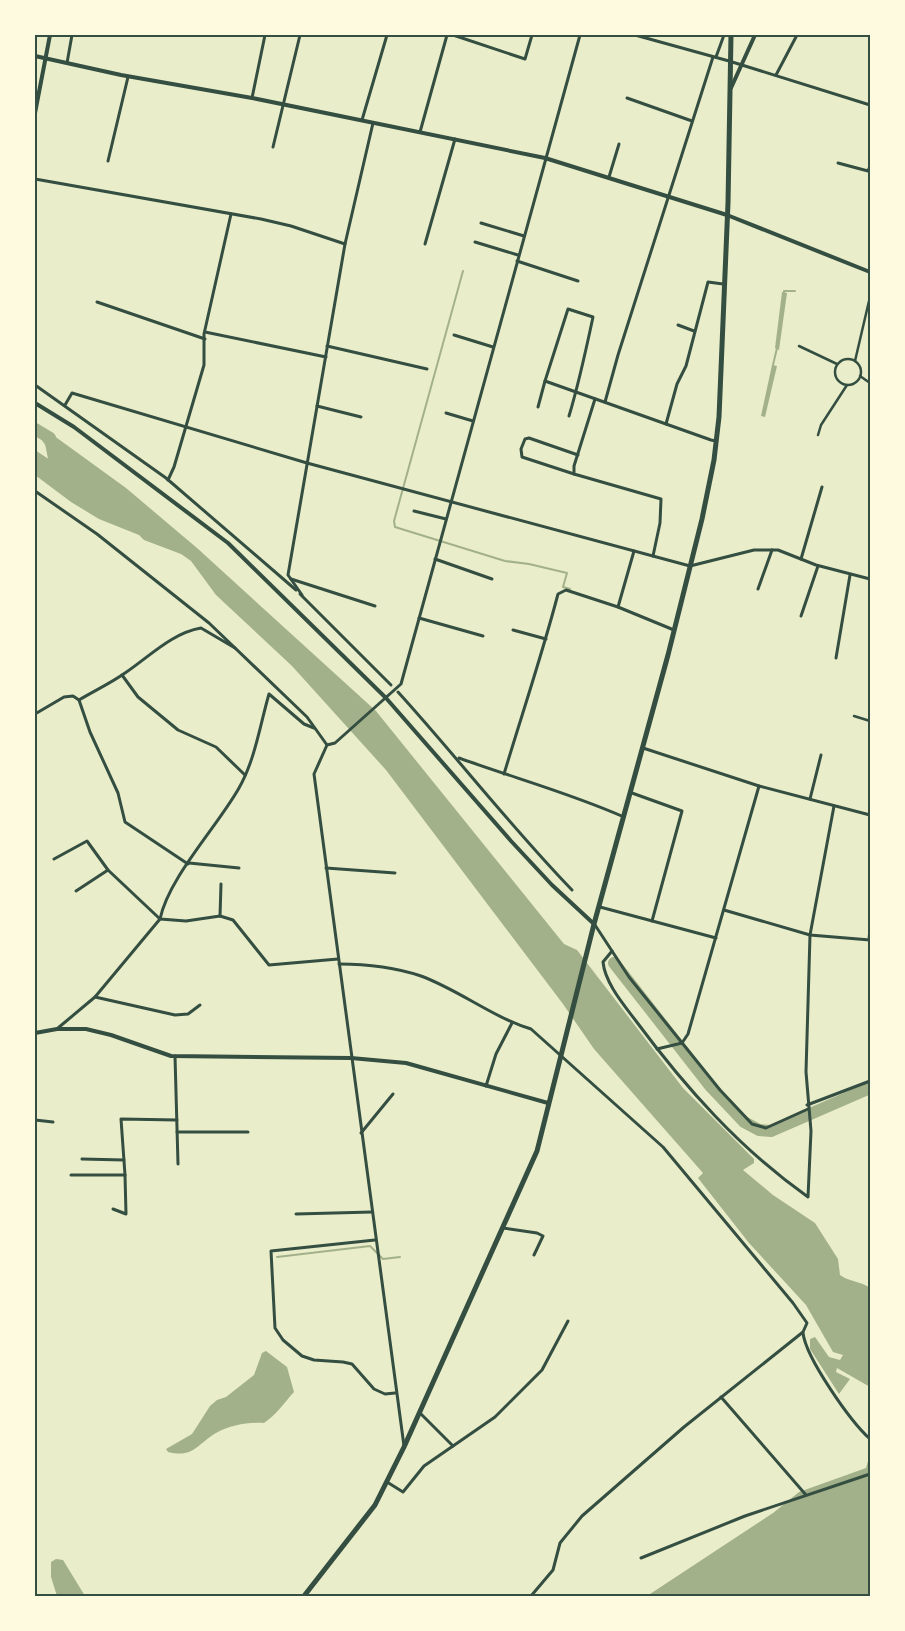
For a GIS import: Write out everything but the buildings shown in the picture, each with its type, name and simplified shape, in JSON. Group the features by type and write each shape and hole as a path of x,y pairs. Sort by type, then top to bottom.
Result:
{"main road":[{"path":"304,1596 354,1535 375,1505 404,1447 537,1151 594,924 632,793 709,485 716,442 727,215 731,35"}],"street":[{"path":"35,113 50,35"},
{"path":"67,63 72,35"},
{"path":"252,98 265,35"},
{"path":"273,147 300,35"},
{"path":"362,120 387,35"},
{"path":"420,132 447,35"},
{"path":"453,35 525,59 532,35"},
{"path":"327,745 335,743 402,684 450,502 580,35"},
{"path":"635,35 730,61 870,105"},
{"path":"605,402 692,121 724,35"},
{"path":"731,88 755,35"},
{"path":"776,75 797,35"},
{"path":"35,56 128,77 252,98 545,158 727,215 870,272"},
{"path":"108,161 128,77"},
{"path":"627,98 692,121"},
{"path":"302,595 288,576 345,244 374,122"},
{"path":"425,244 455,139"},
{"path":"609,177 619,144"},
{"path":"838,163 868,171 870,168"},
{"path":"35,179 291,226 345,244"},
{"path":"168,480 204,365 205,332 232,214"},
{"path":"482,223 524,236"},
{"path":"475,242 518,255"},
{"path":"517,261 578,281"},
{"path":"666,424 677,384 686,366 708,282 723,284"},
{"path":"855,361 869,301"},
{"path":"97,302 205,339"},
{"path":"538,407 568,309 593,316 569,416"},
{"path":"678,325 694,331"},
{"path":"205,332 326,357"},
{"path":"454,335 493,347"},
{"path":"327,346 427,369"},
{"path":"799,346 837,364"},
{"path":"818,435 821,425 847,385 855,383 860,376 860,367 855,361 846,359 837,364 835,372 837,379 847,385"},
{"path":"860,376 870,383"},
{"path":"546,381 716,442"},
{"path":"35,385 168,480 254,551 302,595 391,685"},
{"path":"65,405 72,393 307,463 690,566 754,550 772,550 818,566 870,579"},
{"path":"574,474 574,466 595,399"},
{"path":"35,403 74,427 228,543 386,698 511,841 552,885 594,924 629,977 736,1110 752,1124 766,1128 808,1107 870,1081"},
{"path":"317,406 361,417"},
{"path":"446,413 473,421"},
{"path":"578,455 529,438 525,439 521,449 522,457 661,499 660,522 653,556"},
{"path":"801,559 822,487"},
{"path":"35,491 97,534 209,623 307,717 327,745"},
{"path":"414,511 446,519"},
{"path":"758,589 772,550"},
{"path":"618,607 634,551"},
{"path":"435,559 492,579"},
{"path":"801,616 818,566"},
{"path":"836,658 850,575"},
{"path":"291,579 375,606"},
{"path":"504,774 546,640 558,594 566,590 618,607 674,630"},
{"path":"419,618 483,636"},
{"path":"79,700 122,675 176,636 190,630 201,628 235,648"},
{"path":"513,630 546,640"},
{"path":"122,675 138,697 178,730 216,747 245,775"},
{"path":"398,692 542,859 572,890"},
{"path":"57,1029 95,997 160,919 163,905 245,775 269,694 304,724 314,728"},
{"path":"35,714 64,696 74,696 79,700 90,732 118,793 125,822 189,863 239,868"},
{"path":"854,716 870,721"},
{"path":"327,745 314,774 395,1393 404,1447"},
{"path":"643,748 759,786 870,815"},
{"path":"810,799 821,755"},
{"path":"456,757 504,774 545,785 625,817"},
{"path":"657,1049 682,1043 688,1034 759,786"},
{"path":"632,793 682,810 652,921"},
{"path":"612,951 604,962 604,968 619,998 657,1049 699,1099 743,1144 808,1197 811,1131 806,1072 810,935 834,806"},
{"path":"54,859 87,841 108,870 160,919 186,921 220,916 233,920 269,964 338,959"},
{"path":"326,868 395,873"},
{"path":"76,891 108,870"},
{"path":"220,916 221,884"},
{"path":"600,907 716,938"},
{"path":"724,910 810,935 869,940 870,926"},
{"path":"339,964 370,964 423,977 512,1023 531,1029 663,1147 803,1316 806,1324 803,1332 722,1397 582,1516 560,1543 553,1570 531,1596"},
{"path":"95,997 175,1015 188,1014 200,1005"},
{"path":"486,1086 496,1054 512,1023"},
{"path":"35,1032 57,1029 94,1031 175,1056 351,1058 406,1063 548,1104"},
{"path":"175,1056 178,1164"},
{"path":"361,1133 393,1094"},
{"path":"113,1209 126,1214 121,1119 177,1120"},
{"path":"35,1120 54,1122"},
{"path":"177,1132 248,1132"},
{"path":"82,1158 124,1160"},
{"path":"71,1175 125,1176"},
{"path":"296,1214 372,1212"},
{"path":"502,1228 537,1233 543,1236 534,1254"},
{"path":"375,1240 271,1251 274,1328 283,1340 302,1356 314,1360 352,1364 374,1389 385,1394 395,1393"},
{"path":"386,1482 403,1492 424,1466 495,1417 542,1370 568,1321"},
{"path":"803,1332 809,1353 848,1415 870,1440"},
{"path":"722,1397 806,1495"},
{"path":"419,1412 453,1446"},
{"path":"642,1558 745,1516 870,1474"}],"shaded area":[{"path":"782,292 787,293 779,350 775,348"},
{"path":"772,365 777,366 765,417 761,416"},
{"path":"35,422 126,488 197,548 376,711 564,944 577,950 683,1088 754,1159 754,1163 743,1170 773,1195 815,1223 838,1259 840,1275 870,1288 870,1387 837,1368 836,1372 850,1379 839,1394 810,1349 810,1339 815,1337 829,1357 840,1360 843,1355 833,1352 806,1305 749,1243 698,1178 703,1173 594,1049 563,1004 386,770 292,666 216,595 191,561 181,554 144,540 139,535 99,519 71,502 35,475 35,450 47,458 54,460 55,458 35,431"},
{"path":"266,1351 287,1367 294,1392 277,1412 264,1423 240,1425 222,1430 189,1452 168,1452 166,1449 192,1434 210,1406 217,1400 226,1397 254,1375 262,1353"},
{"path":"870,1454 870,1596 647,1596 773,1513 799,1492 866,1468"},
{"path":"56,1559 63,1560 85,1596 57,1596 51,1577 51,1562"}],"waterway":[{"path":"463,271 394,521 395,527 505,561 529,564 567,573 563,587 570,589"},
{"path":"784,294 784,291 795,291"},
{"path":"773,365 777,348"},
{"path":"35,429 50,438 56,468 61,476"},
{"path":"614,963 711,1087 744,1122 759,1130 771,1131 870,1088"},
{"path":"277,1257 370,1246 383,1259 400,1257"}]}
